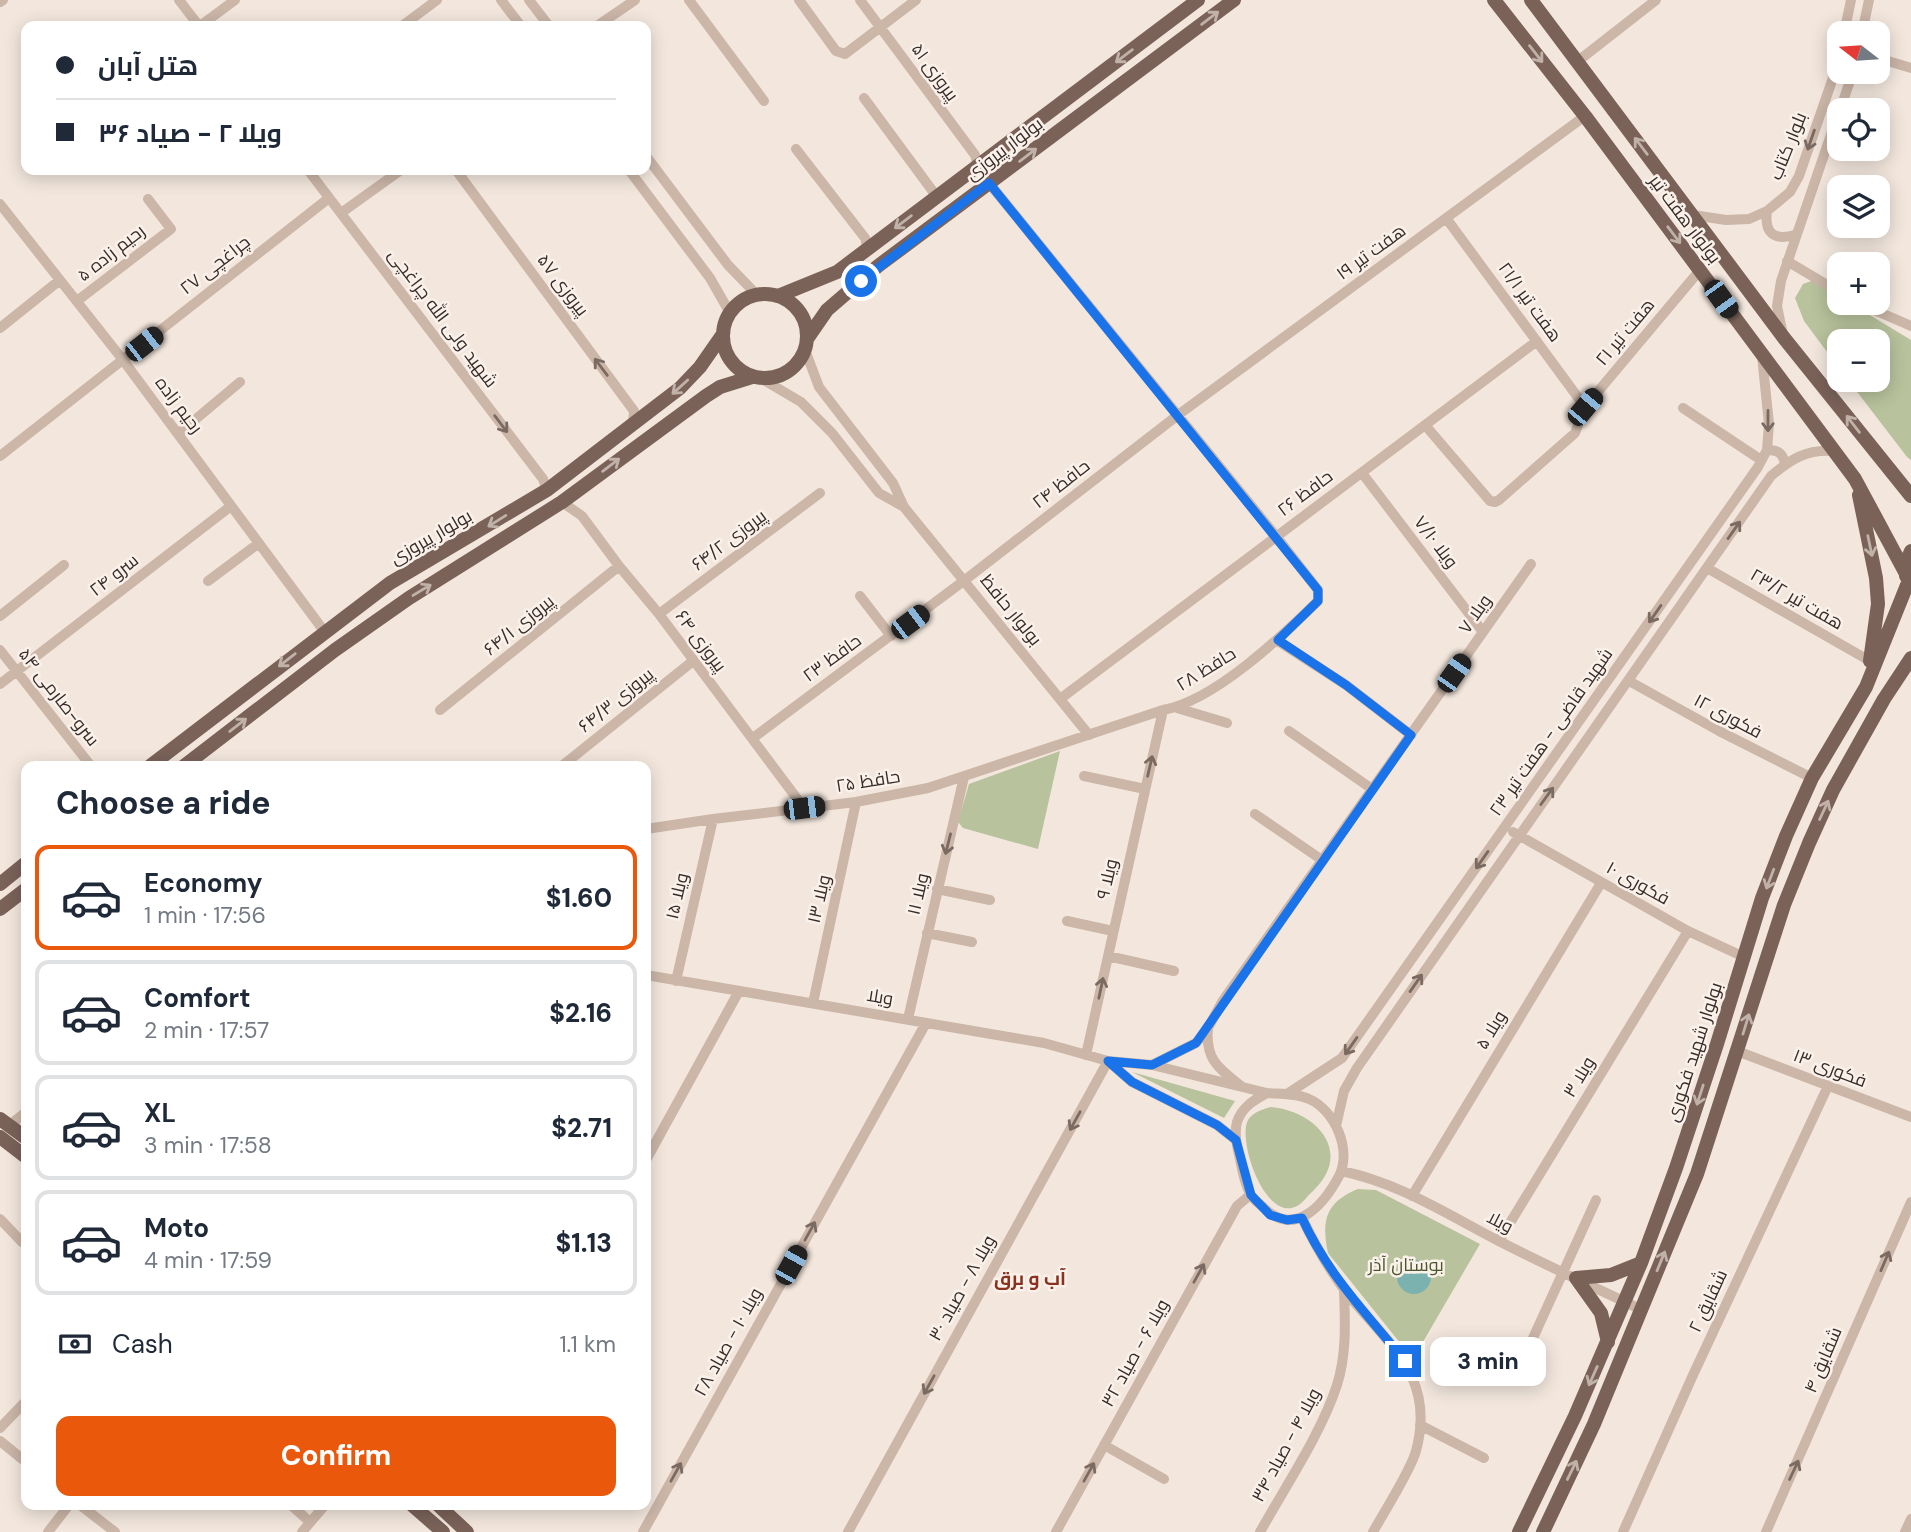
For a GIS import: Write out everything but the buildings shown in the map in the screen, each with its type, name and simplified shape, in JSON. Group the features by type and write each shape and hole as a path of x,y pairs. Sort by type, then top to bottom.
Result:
{"main road":[{"name":"بولوار پیروزی","path":"778,296 837,272 1198,0"},
{"name":"بولوار پیروزی","path":"806,344 827,310 878,266 1234,0"},
{"name":"بولوار هفت تیر","path":"1494,0 1585,117 1855,479 1908,584"},
{"name":"بولوار هفت تیر","path":"1531,0 1784,338 1911,496"},
{"path":"191,761 335,650 409,598 562,502 706,396 720,387 784,374 800,360 806,344 807,328 797,308 778,296 757,295 746,298 730,313 723,334 723,345 733,365 757,378"},
{"name":"بولوار پیروزی","path":"156,761 394,580 547,490 680,388 700,367 723,334"},
{"path":"1881,460 1911,478"},
{"path":"1855,479 1876,578 1878,604 1866,687"},
{"name":"بولوار شهید فکوری","path":"1519,1532 1576,1416 1641,1263 1676,1168 1762,898 1812,778 1866,687 1908,584 1911,551"},
{"path":"1543,1532 1594,1424 1697,1174 1784,905 1808,843 1833,790 1884,699 1911,658"},
{"path":"0,884 21,867"},
{"path":"0,909 21,893"},
{"path":"3,1127 21,1136"},
{"path":"3,1127 21,1150"},
{"path":"1576,1278 1611,1275 1641,1263"},
{"path":"1576,1278 1601,1313 1608,1342"},
{"path":"418,1510 443,1532"},
{"path":"452,1510 465,1531"}],"street":[{"path":"179,0 196,21"},
{"path":"207,21 235,0"},
{"path":"409,21 437,0"},
{"path":"501,0 517,21"},
{"path":"529,0 544,21"},
{"path":"689,0 764,101"},
{"path":"799,0 836,51 845,54 916,0"},
{"name":"پیروزی ۵۱","path":"860,0 975,155 978,166"},
{"path":"1578,61 1656,0"},
{"path":"1847,21 1851,0"},
{"path":"1865,21 1869,0"},
{"path":"604,21 632,1"},
{"path":"1890,62 1911,68"},
{"name":"بلوار کتاب","path":"1693,215 1726,220 1749,219 1768,211 1790,192 1799,176 1829,84"},
{"path":"864,99 937,197"},
{"name":"هفت تیر ۱۹","path":"1178,415 1585,117"},
{"name":"بلوار کتاب","path":"1784,338 1777,306 1781,281 1827,145"},
{"path":"796,149 865,238 868,249"},
{"path":"651,163 728,265 757,295"},
{"name":"شهید ولی الله چراغچی","path":"312,175 543,479 547,490"},
{"path":"341,213 394,175"},
{"name":"پیروزی ۵۷","path":"460,175 634,411 633,424"},
{"path":"633,175 710,278 730,313"},
{"path":"989,183 1276,536"},
{"name":"چراغچی ۲۷","path":"0,456 329,198"},
{"name":"رحیم زاده ۵","path":"77,302 171,229 148,199"},
{"name":"رحیم زاده","path":"0,204 123,360 324,631"},
{"path":"1768,211 1766,223 1772,234 1783,238 1795,235"},
{"name":"هفت تیر ۲۱/۱","path":"1446,218 1585,407"},
{"path":"1787,261 1827,285"},
{"name":"هفت تیر ۲۱","path":"1425,425 1490,501 1499,500 1575,433 1585,407 1700,270"},
{"path":"0,328 60,280"},
{"path":"1886,315 1911,326"},
{"name":"حافظ ۲۶","path":"1060,699 1537,341"},
{"path":"806,344 819,387 893,483 904,507"},
{"path":"1762,353 1768,400 1764,455"},
{"path":"757,378 801,402 832,433 879,493 904,507"},
{"path":"178,434 240,383"},
{"path":"1683,408 1764,455 1780,452 1784,456 1785,464"},
{"name":"حافظ ۲۴","path":"965,580 1178,415"},
{"name":"شهید قاضی - هفت تیر ۲۳","path":"1336,1126 1345,1091 1357,1068 1771,476 1806,452 1833,451"},
{"name":"شهید قاضی - هفت تیر ۲۳","path":"1287,1094 1342,1058 1764,455"},
{"name":"ویلا ۷/۱۰","path":"1362,473 1483,632"},
{"name":"پیروزی ۶۴/۲","path":"659,614 820,493"},
{"name":"پیروزی ۶۴","path":"562,502 582,516 804,808"},
{"name":"سرو ۲۴","path":"0,684 231,506"},
{"name":"بولوار حافظ","path":"904,507 1089,735"},
{"name":"حافظ ۲۸","path":"1089,735 1163,710 1177,708 1226,680 1278,640 1318,601 1318,590 1276,536"},
{"path":"208,581 258,543"},
{"name":"ویلا ۷","path":"1152,1065 1196,1043 1208,1028 1223,1002 1531,564"},
{"path":"0,616 64,565"},
{"name":"پیروزی ۶۴/۱","path":"440,710 619,566"},
{"name":"هفت تیر ۲۳/۲","path":"1707,568 1870,660"},
{"name":"حافظ ۲۳","path":"753,738 965,580"},
{"path":"860,596 891,636"},
{"path":"1278,640 1346,685 1411,735"},
{"name":"سرو-صارمی ۵۴","path":"0,650 87,761"},
{"name":"پیروزی ۶۴/۳","path":"568,761 693,661"},
{"name":"فکوری ۱۲","path":"1629,681 1730,737 1812,778"},
{"path":"1177,708 1227,723"},
{"name":"ویلا ۹","path":"1086,1055 1163,710"},
{"path":"1289,731 1372,789"},
{"name":"حافظ ۲۵","path":"651,828 713,818 856,802 928,788 1089,735"},
{"path":"1084,776 1145,789"},
{"name":"ویلا ۱۱","path":"908,1019 964,777"},
{"name":"ویلا ۱۳","path":"813,1003 856,802"},
{"path":"1255,814 1322,860"},
{"name":"ویلا ۱۵","path":"676,981 713,818"},
{"name":"فکوری ۱۰","path":"1505,827 1688,931 1744,957"},
{"name":"ویلا ۵","path":"1412,1196 1601,883"},
{"path":"937,889 990,900"},
{"path":"1068,921 1113,931"},
{"name":"ویلا ۳","path":"1499,1241 1688,931"},
{"path":"927,933 972,942"},
{"path":"1108,956 1174,971"},
{"name":"ویلا","path":"651,976 1044,1043 1108,1061 1152,1065 1267,1093"},
{"path":"651,1151 739,991"},
{"name":"ویلا ۱۰ - صیاد ۲۸","path":"643,1532 926,1023"},
{"path":"1208,1028 1210,1053 1216,1066 1243,1087"},
{"name":"فکوری ۱۳","path":"1737,1051 1911,1117"},
{"name":"ویلا","path":"1108,1061 1132,1082 1217,1125 1236,1140"},
{"name":"ویلا ۸ - صیاد ۳۰","path":"848,1532 1108,1061"},
{"name":"شقایق ۲","path":"1623,1532 1698,1362 1828,1086"},
{"path":"1267,1093 1287,1094 1307,1098 1322,1107 1336,1126 1343,1149 1341,1171 1324,1202 1302,1218 1287,1220 1270,1215 1251,1195 1236,1140 1237,1121 1248,1104 1267,1093"},
{"path":"3,1127 21,1115"},
{"name":"ویلا","path":"1341,1171 1370,1177 1412,1196 1642,1310"},
{"name":"ویلا ۶ - صیاد ۳۲","path":"1056,1532 1237,1206 1251,1195"},
{"path":"1523,1360 1596,1200"},
{"name":"شقایق ۴","path":"1766,1532 1911,1202"},
{"path":"1302,1218 1317,1250 1344,1289 1405,1361 1416,1386 1422,1415 1415,1453 1373,1532"},
{"path":"0,1219 21,1241"},
{"name":"ویلا ۴ - صیاد ۳۴","path":"1260,1532 1323,1419 1337,1385 1346,1335 1344,1289"},
{"path":"0,1428 21,1406"},
{"path":"1420,1424 1484,1458"},
{"path":"0,1441 21,1458"},
{"path":"1104,1445 1164,1479"},
{"path":"48,1532 65,1510"},
{"path":"88,1510 115,1532"},
{"path":"297,1510 310,1522"},
{"path":"302,1532 321,1510"},
{"path":"1905,1532 1911,1519"}],"green space":[{"path":"1814,280 1827,288 1827,315 1870,315 1911,340 1911,460 1857,392 1890,392 1890,329 1827,329 1827,352 1804,321 1795,298 1803,284"},
{"path":"1060,751 1038,849 963,828 958,822 969,784"},
{"path":"1132,1072 1235,1101 1224,1118"},
{"path":"1271,1107 1302,1116 1315,1125 1330,1148 1330,1162 1325,1176 1297,1206 1285,1208 1274,1203 1256,1177 1250,1160 1246,1130 1248,1120 1255,1113"},
{"name":"بوستان آذر","path":"1358,1189 1376,1190 1480,1244 1413,1359 1328,1253 1325,1231 1328,1214 1339,1200"}],"water":[{"path":"1414,1260 1426,1265 1431,1277 1426,1289 1414,1294 1402,1289 1397,1277 1402,1265"}],"district":[{"name":"آب و برق","path":"1030,1278"}],"route":[{"path":"861,281 989,183 1318,590 1318,601 1278,640 1346,685 1411,735 1196,1043 1152,1065 1108,1061 1132,1082 1217,1125 1236,1140 1242,1170 1251,1195 1270,1215 1287,1220 1302,1218 1317,1250 1344,1289 1405,1361"}]}
